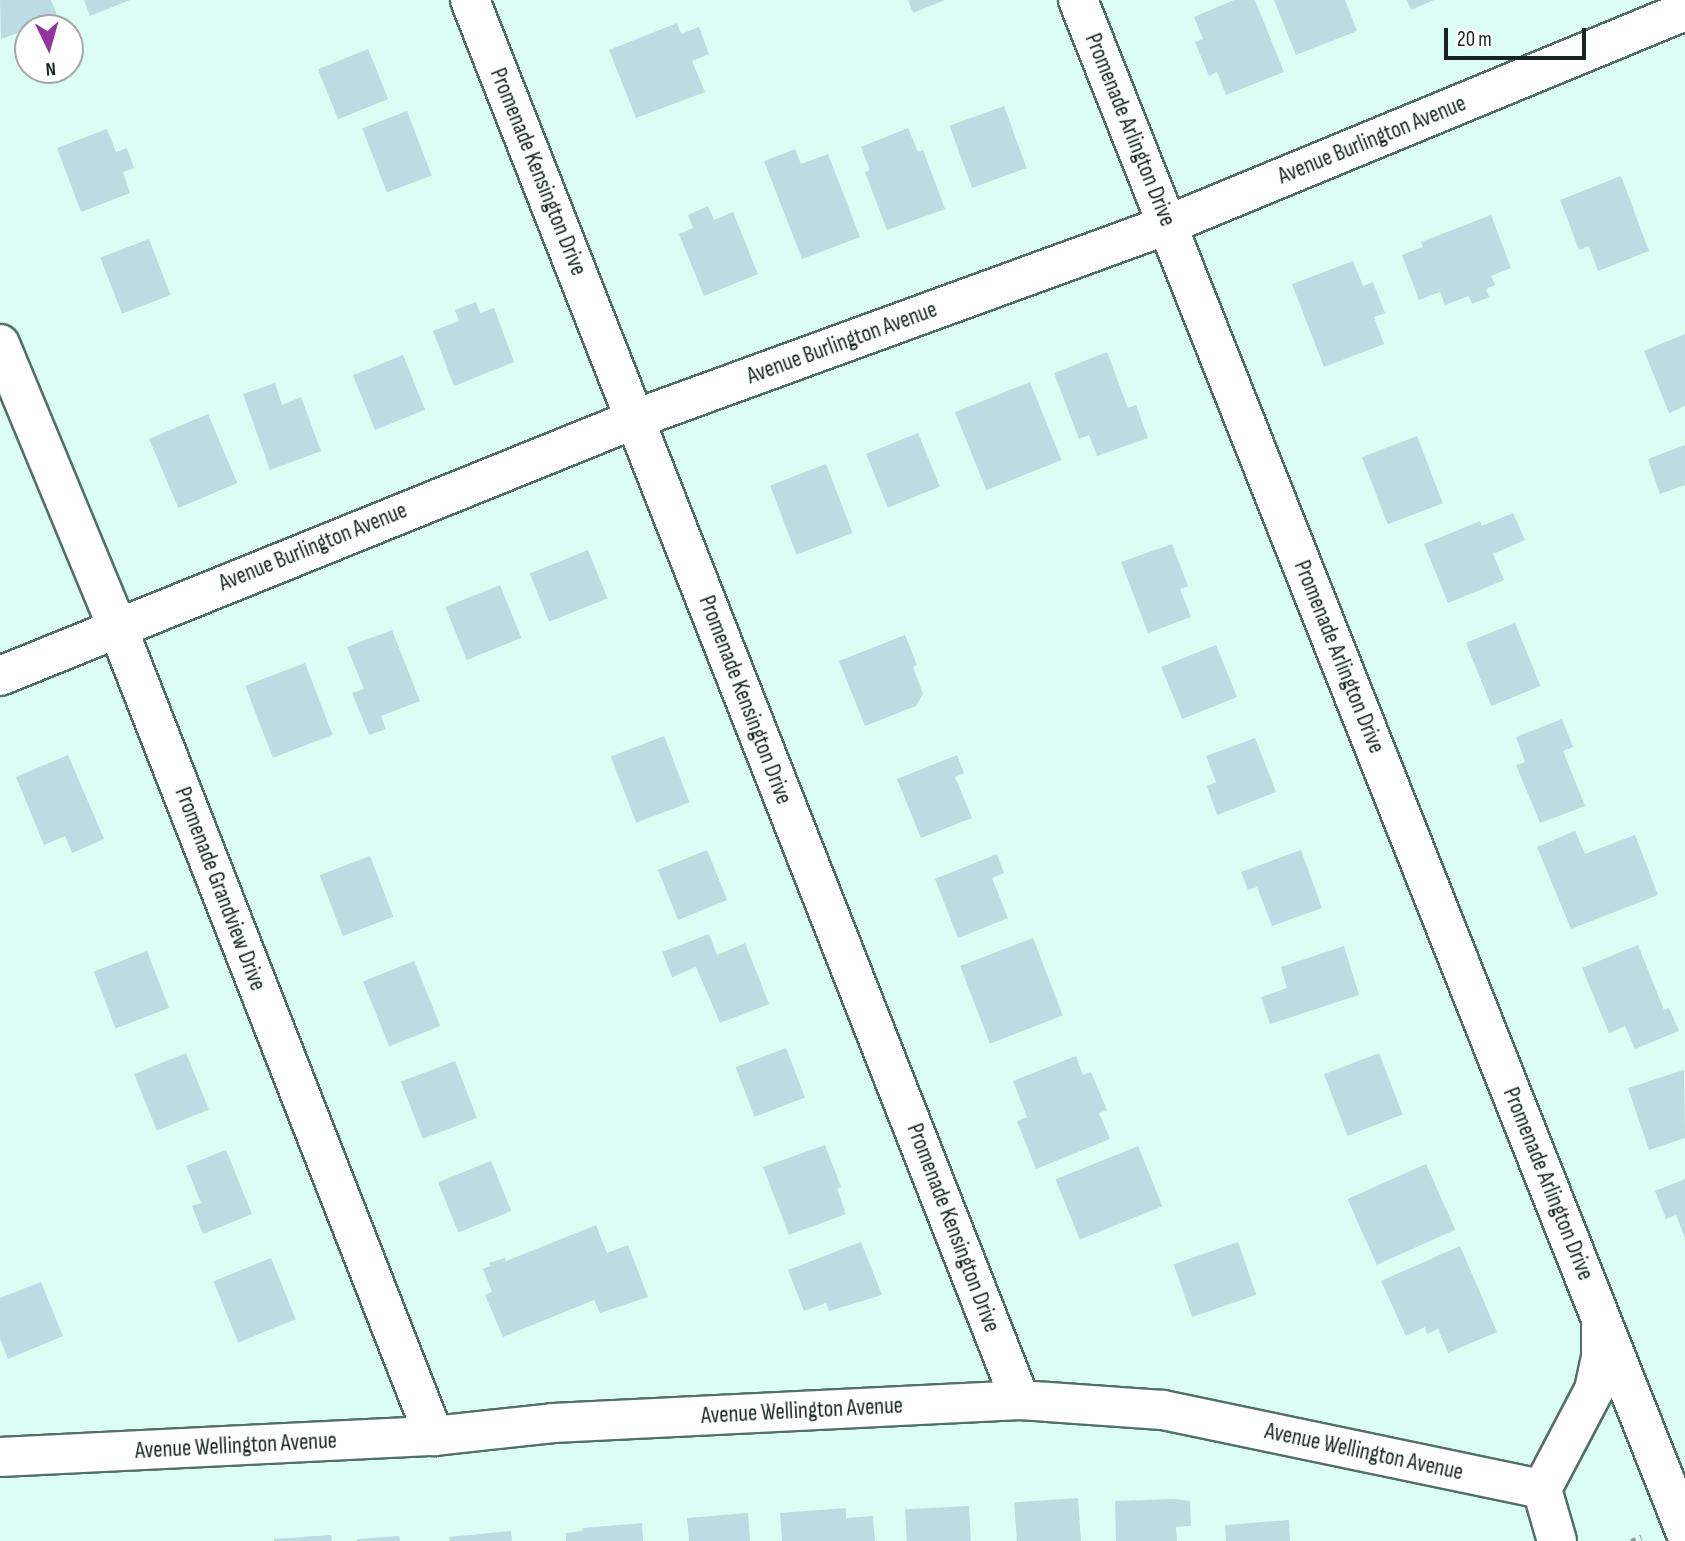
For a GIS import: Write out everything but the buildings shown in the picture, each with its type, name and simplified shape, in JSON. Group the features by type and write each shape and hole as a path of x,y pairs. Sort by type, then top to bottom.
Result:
{"street":[{"name":"Promenade Kensington Drive","path":"470,0 1020,1400"},
{"name":"Promenade Arlington Drive","path":"1078,0 1685,1531"},
{"path":"1679,0 1685,12"},
{"name":"Avenue Burlington Avenue","path":"0,676 117,626 635,419 1167,225 1685,12"},
{"name":"Promenade Grandview Drive","path":"0,344 117,626 434,1436"},
{"name":"Promenade Arlington Drive","path":"1542,1489 1594,1390 1601,1356 1600,1315"},
{"name":"Avenue Wellington Avenue","path":"0,1457 434,1436 553,1423 1020,1400 1163,1410 1542,1489"},
{"path":"1542,1489 1557,1541"}]}
